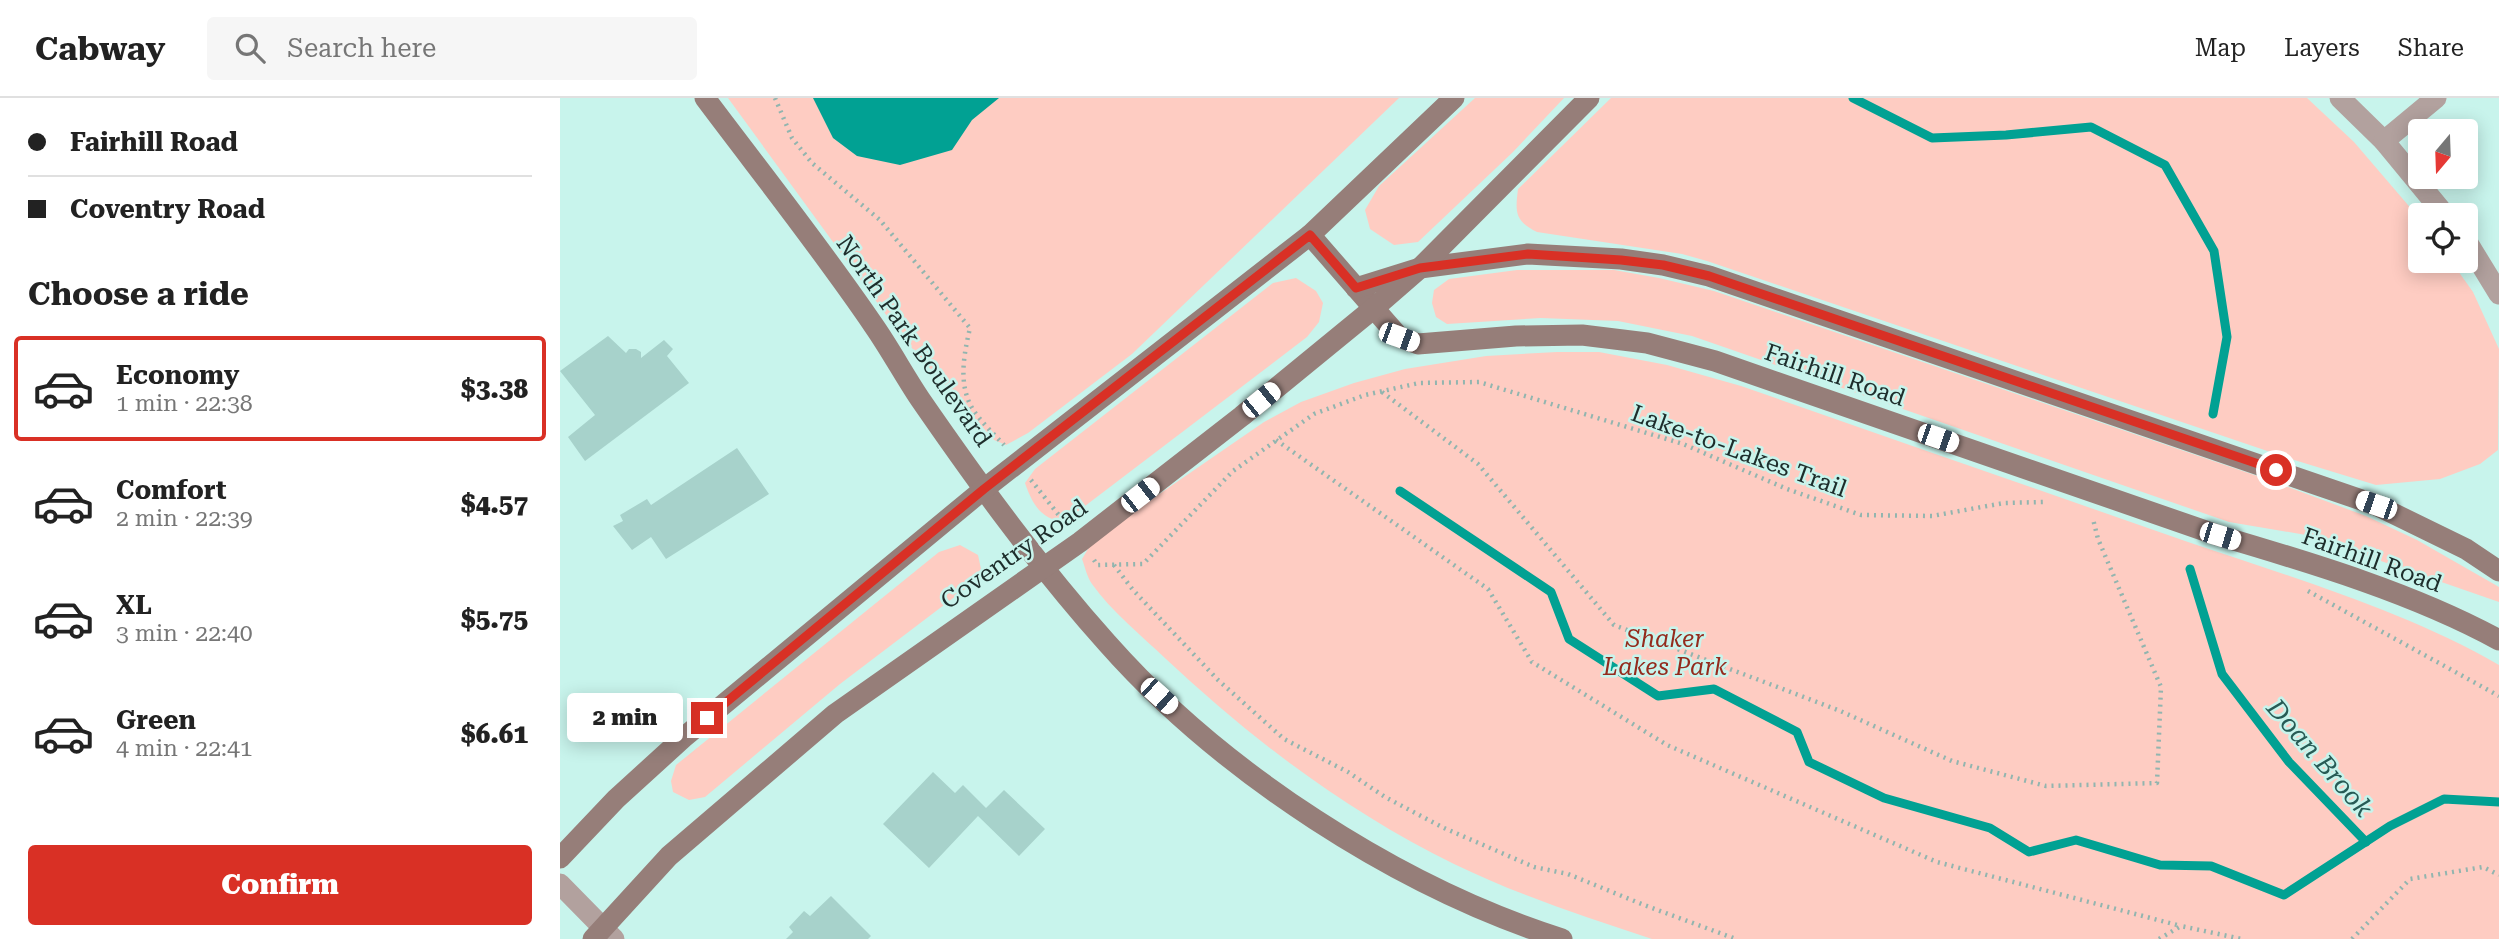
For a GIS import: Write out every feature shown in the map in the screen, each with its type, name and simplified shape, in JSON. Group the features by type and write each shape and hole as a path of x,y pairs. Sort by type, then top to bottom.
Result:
{"main road":[{"name":"North Park Boulevard","path":"705,98 875,327 919,397 984,489 1043,566 1109,645 1159,696 1219,750 1288,802 1396,867 1533,930 1562,939"},
{"path":"560,858 616,799 682,738 984,489 1012,455 1310,235 1454,98"},
{"name":"Coventry Road","path":"603,935 669,856 835,714 1080,542 1242,416 1374,308 1420,268 1589,98"},
{"name":"Fairhill Road","path":"1310,235 1399,337 1419,344 1582,335 1647,343 1715,361 2386,590 2499,640"},
{"name":"Fairhill Road","path":"1356,288 1420,268 1528,254 1663,265 1709,276 2376,505 2466,549 2499,571"}],"street":[{"path":"2340,98 2384,141 2435,203"},
{"path":"2384,141 2436,98"},
{"path":"2478,260 2499,294"},
{"path":"560,884 603,935"}],"path":[{"path":"775,98 792,138 812,163 880,220 970,328 962,360 965,390 972,409 1012,455 1097,565 1113,565 1218,680 1284,739 1348,772 1385,797 1444,828 1534,867 1568,874 1736,939"},
{"name":"Lake-to-Lakes Trail","path":"1113,565 1143,564 1233,471 1314,414 1365,395 1419,383 1479,382 1683,444 1787,489 1861,515 1932,516 2004,503 2049,501"},
{"path":"1381,391 1478,464 1614,625 1838,710 1952,761 2046,786 2157,783 2161,687 2098,539 2091,512 2104,516"},
{"path":"1276,440 1488,590 1532,662 1667,745 1937,862 2181,926 2242,939"},
{"path":"2306,590 2499,696"},
{"path":"2352,939 2410,879 2483,867 2499,875"},
{"path":"2159,939 2181,926"}],"green space":[{"path":"728,98 1399,98 1132,354 1028,433 1006,445 994,440 903,338"},
{"path":"1475,98 1564,98 1513,152 1418,242 1394,245 1370,229 1365,210 1379,186"},
{"path":"1611,98 2307,98 2354,142 2408,205 2408,273 2460,273 2473,292 2499,349 2498,450 2480,464 2440,479 2376,485 2291,459 1707,261 1682,254 1537,232 1524,224 1518,215 1518,189"},
{"path":"1517,270 1614,270 1714,291 2269,480 2366,516 2417,540 2499,587 2499,602 2306,535 2229,522 1692,336 1618,321 1541,318 1447,324 1436,317 1432,303 1434,290 1449,279"},
{"path":"1296,278 1316,291 1323,303 1319,322 1307,337 1064,522 1043,514 1038,509 1025,483 1035,469 1273,283"},
{"name":"Shaker Lakes Park","path":"1599,352 1667,365 1741,386 2347,596 2425,628 2499,665 2499,939 1652,939 1552,905 1478,875 1415,844 1339,798 1267,746 1199,689 1117,614 1089,578 1082,559 1094,539 1264,422 1301,402 1405,369 1486,356"},
{"path":"960,545 978,555 981,569 969,586 840,684 705,797 689,800 673,792 671,781 676,765 939,552"}],"shaded area":[{"path":"813,98 999,98 972,120 952,150 900,165 857,156 833,138"}],"building":[{"path":"608,336 626,353 629,349 641,352 641,358 664,340 673,349 667,356 689,383 585,461 568,437 595,415 560,371"},
{"path":"737,448 769,494 666,559 651,537 632,550 613,526 623,521 620,515 647,499 651,505"},
{"path":"933,772 955,793 963,785 986,808 1004,790 1045,829 1019,856 978,816 929,868 883,824"},
{"path":"831,896 871,936 868,939 786,939 793,932 789,927 804,911 810,916"}],"waterway":[{"name":"Doan Brook","path":"1853,98 1932,138 2006,135 2091,127 2165,165 2214,251 2227,337 2213,414"},
{"path":"1400,491 1551,592 1569,639 1658,696 1714,689 1797,732 1809,762 1884,798 1990,828 2029,852 2076,840 2160,865 2211,866 2284,895 2390,826 2444,799 2499,802"},
{"name":"Doan Brook","path":"2190,569 2222,674 2289,762 2366,842"}],"route":[{"path":"707,718 984,489 1310,235 1356,288 1420,268 1528,254 1663,265 1709,276 2276,470"}]}
